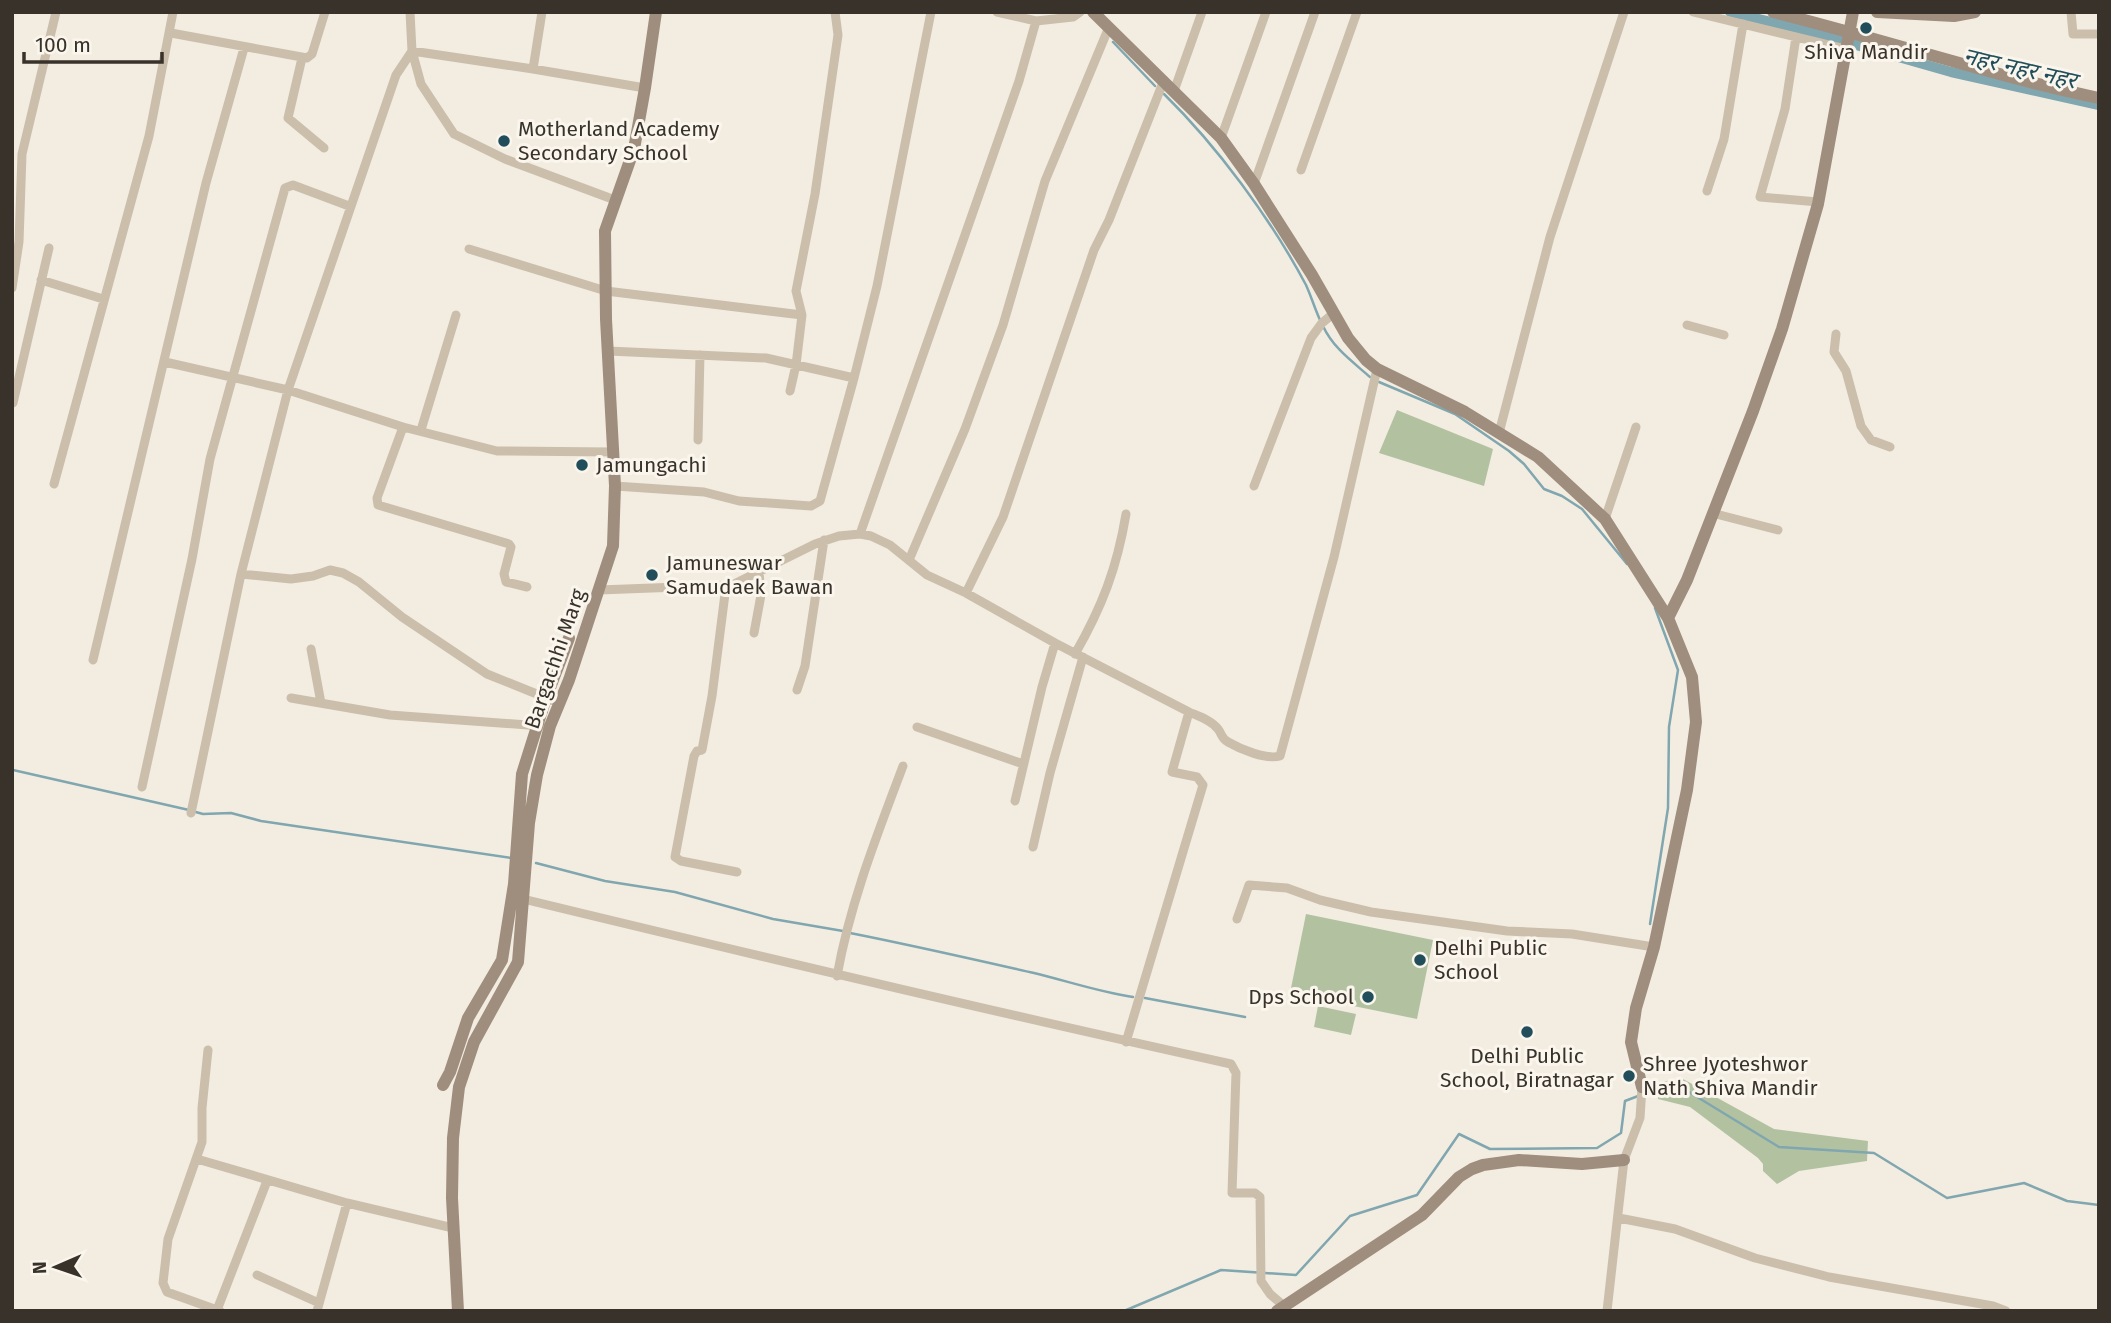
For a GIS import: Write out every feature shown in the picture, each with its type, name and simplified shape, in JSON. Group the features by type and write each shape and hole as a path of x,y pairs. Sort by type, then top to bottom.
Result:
{"street":[{"path":"12,288 22,154 56,12"},
{"path":"54,484 149,136 173,12"},
{"path":"171,33 307,58 312,54 325,12"},
{"path":"410,12 412,51 421,84 454,134 505,159 615,200"},
{"path":"533,69 542,12"},
{"name":"Bargachhi Marg","path":"458,1311 453,1228 453,1138 458,1087 474,1042 518,962 529,823 537,775 550,726 569,680 613,546 615,486 605,231 634,149 656,12"},
{"path":"790,391 802,315 796,292 815,194 838,35 835,12"},
{"path":"615,486 704,492 739,501 811,506 820,501 877,286 916,77 931,12"},
{"path":"997,12 1036,21 1073,17 1080,12"},
{"path":"1093,12 1221,138 1312,275 1348,338 1366,360 1377,369 1465,412 1538,457 1605,519 1668,618 1692,677 1696,722 1687,790 1654,947 1636,1007 1631,1042 1642,1093 1635,1134 1624,1160 1607,1311"},
{"path":"1174,90 1202,12"},
{"path":"1221,138 1266,12"},
{"path":"1254,184 1315,12"},
{"path":"1301,170 1357,12"},
{"path":"1499,433 1550,237 1624,12"},
{"path":"1693,12 1796,37 1848,41"},
{"path":"1773,12 1848,41 2099,98"},
{"path":"1668,618 1682,595 1778,341 1818,202 1853,12"},
{"path":"1886,13 1954,16 1975,12"},
{"path":"2071,12 2073,34 2099,34"},
{"path":"860,534 1019,80 1036,21"},
{"path":"1707,191 1724,139 1743,24"},
{"path":"909,560 965,429 1003,325 1045,181 1110,27"},
{"path":"1796,37 1782,120 1760,197 1818,202"},
{"path":"93,660 206,183 244,48"},
{"path":"412,51 645,88"},
{"path":"191,813 241,574 288,390 396,75 412,51"},
{"path":"302,58 288,118 324,148"},
{"path":"966,593 1003,517 1094,250 1110,220 1164,80"},
{"path":"142,787 192,559 210,459 286,187 293,185 349,206"},
{"path":"13,403 15,380 49,247"},
{"path":"469,249 606,291 802,315"},
{"path":"41,280 103,299"},
{"path":"1254,486 1311,338 1334,313"},
{"path":"421,430 456,315"},
{"path":"1687,325 1724,335"},
{"path":"1836,334 1834,352 1846,371 1861,426 1871,440 1890,447"},
{"path":"608,351 766,358 854,378"},
{"path":"698,440 700,355"},
{"path":"165,362 232,375 288,390 403,426 496,451 613,452"},
{"path":"599,590 726,586 824,540 860,534 882,540 927,575 1209,721 1229,743 1271,758 1280,756 1334,557 1377,369"},
{"path":"403,426 377,498 378,505 509,544 511,547 504,574 506,582 527,587"},
{"path":"1605,519 1636,427"},
{"path":"1712,513 1778,530"},
{"path":"1033,847 1079,656 1115,567 1126,514"},
{"path":"797,690 805,666 824,540"},
{"path":"241,574 291,579 330,570 343,573 359,582 402,617 487,674 559,703"},
{"path":"754,633 761,595 759,572"},
{"path":"726,586 708,720 702,750 696,751 694,756 675,857 681,861 737,872"},
{"path":"443,1084 450,1072 468,1018 502,960 514,884 522,774 536,726 569,638"},
{"path":"1015,801 1055,643"},
{"path":"311,649 321,703"},
{"path":"290,698 390,715 550,726"},
{"path":"1126,1042 1203,785 1197,777 1172,772 1189,712"},
{"path":"917,727 1023,764"},
{"path":"836,976 849,919 873,843 903,766"},
{"path":"1237,919 1249,884 1287,888 1320,900 1371,912 1507,931 1572,934 1654,947"},
{"path":"523,899 836,976 1231,1064 1235,1068 1232,1193 1255,1193 1261,1199 1261,1281 1280,1308 1422,1215 1459,1177 1472,1169 1519,1160 1582,1164 1624,1160"},
{"path":"208,1050 202,1108 202,1142 168,1239 163,1283 167,1292 219,1310 267,1181"},
{"path":"197,1159 347,1203 453,1228"},
{"path":"257,1275 318,1307 347,1203"},
{"path":"1619,1218 1675,1228 1755,1258 1829,1277 1993,1306 2006,1311"}],"green space":[{"path":"1397,410 1493,449 1484,486 1379,453"},
{"path":"1306,914 1433,940 1417,1019 1290,993"},
{"path":"1318,1006 1356,1014 1351,1035 1314,1027"},
{"path":"1683,1079 1774,1129 1868,1141 1867,1161 1799,1171 1777,1184 1763,1171 1763,1164 1758,1158 1690,1107 1658,1099 1658,1082"}],"waterway":[{"name":"नहर नहर नहर","path":"1730,12 1951,72 2099,105"},
{"path":"1113,42 1155,86"},
{"path":"1164,94 1204,136 1260,209 1306,285 1320,320"},
{"path":"1323,326 1338,348 1370,377"},
{"path":"1379,382 1455,414 1509,451 1524,464 1544,489 1562,496 1582,509 1627,564"},
{"path":"1650,924 1668,808 1669,727 1678,670 1655,608"},
{"path":"13,770 189,810"},
{"path":"192,811 203,814 231,813 261,821 511,858"},
{"path":"536,863 605,881 675,892 773,919 843,931"},
{"path":"850,933 1133,997"},
{"path":"1145,998 1245,1017"},
{"path":"1124,1311 1221,1270 1296,1275 1350,1216 1417,1195 1459,1134 1490,1149 1597,1148 1621,1133 1625,1101 1646,1093 1689,1092 1779,1147 1874,1153 1947,1198 2024,1183 2067,1201 2099,1205"}],"place":[{"name":"Shiva Mandir","path":"1866,28"},
{"name":"Motherland Academy Secondary School","path":"504,141"},
{"name":"Jamungachi","path":"582,465"},
{"name":"Jamuneswar Samudaek Bawan","path":"652,575"},
{"name":"Delhi Public School","path":"1420,960"},
{"name":"Dps School","path":"1368,997"},
{"name":"Delhi Public School, Biratnagar","path":"1527,1032"},
{"name":"Shree Jyoteshwor Nath Shiva Mandir","path":"1629,1076"}]}
